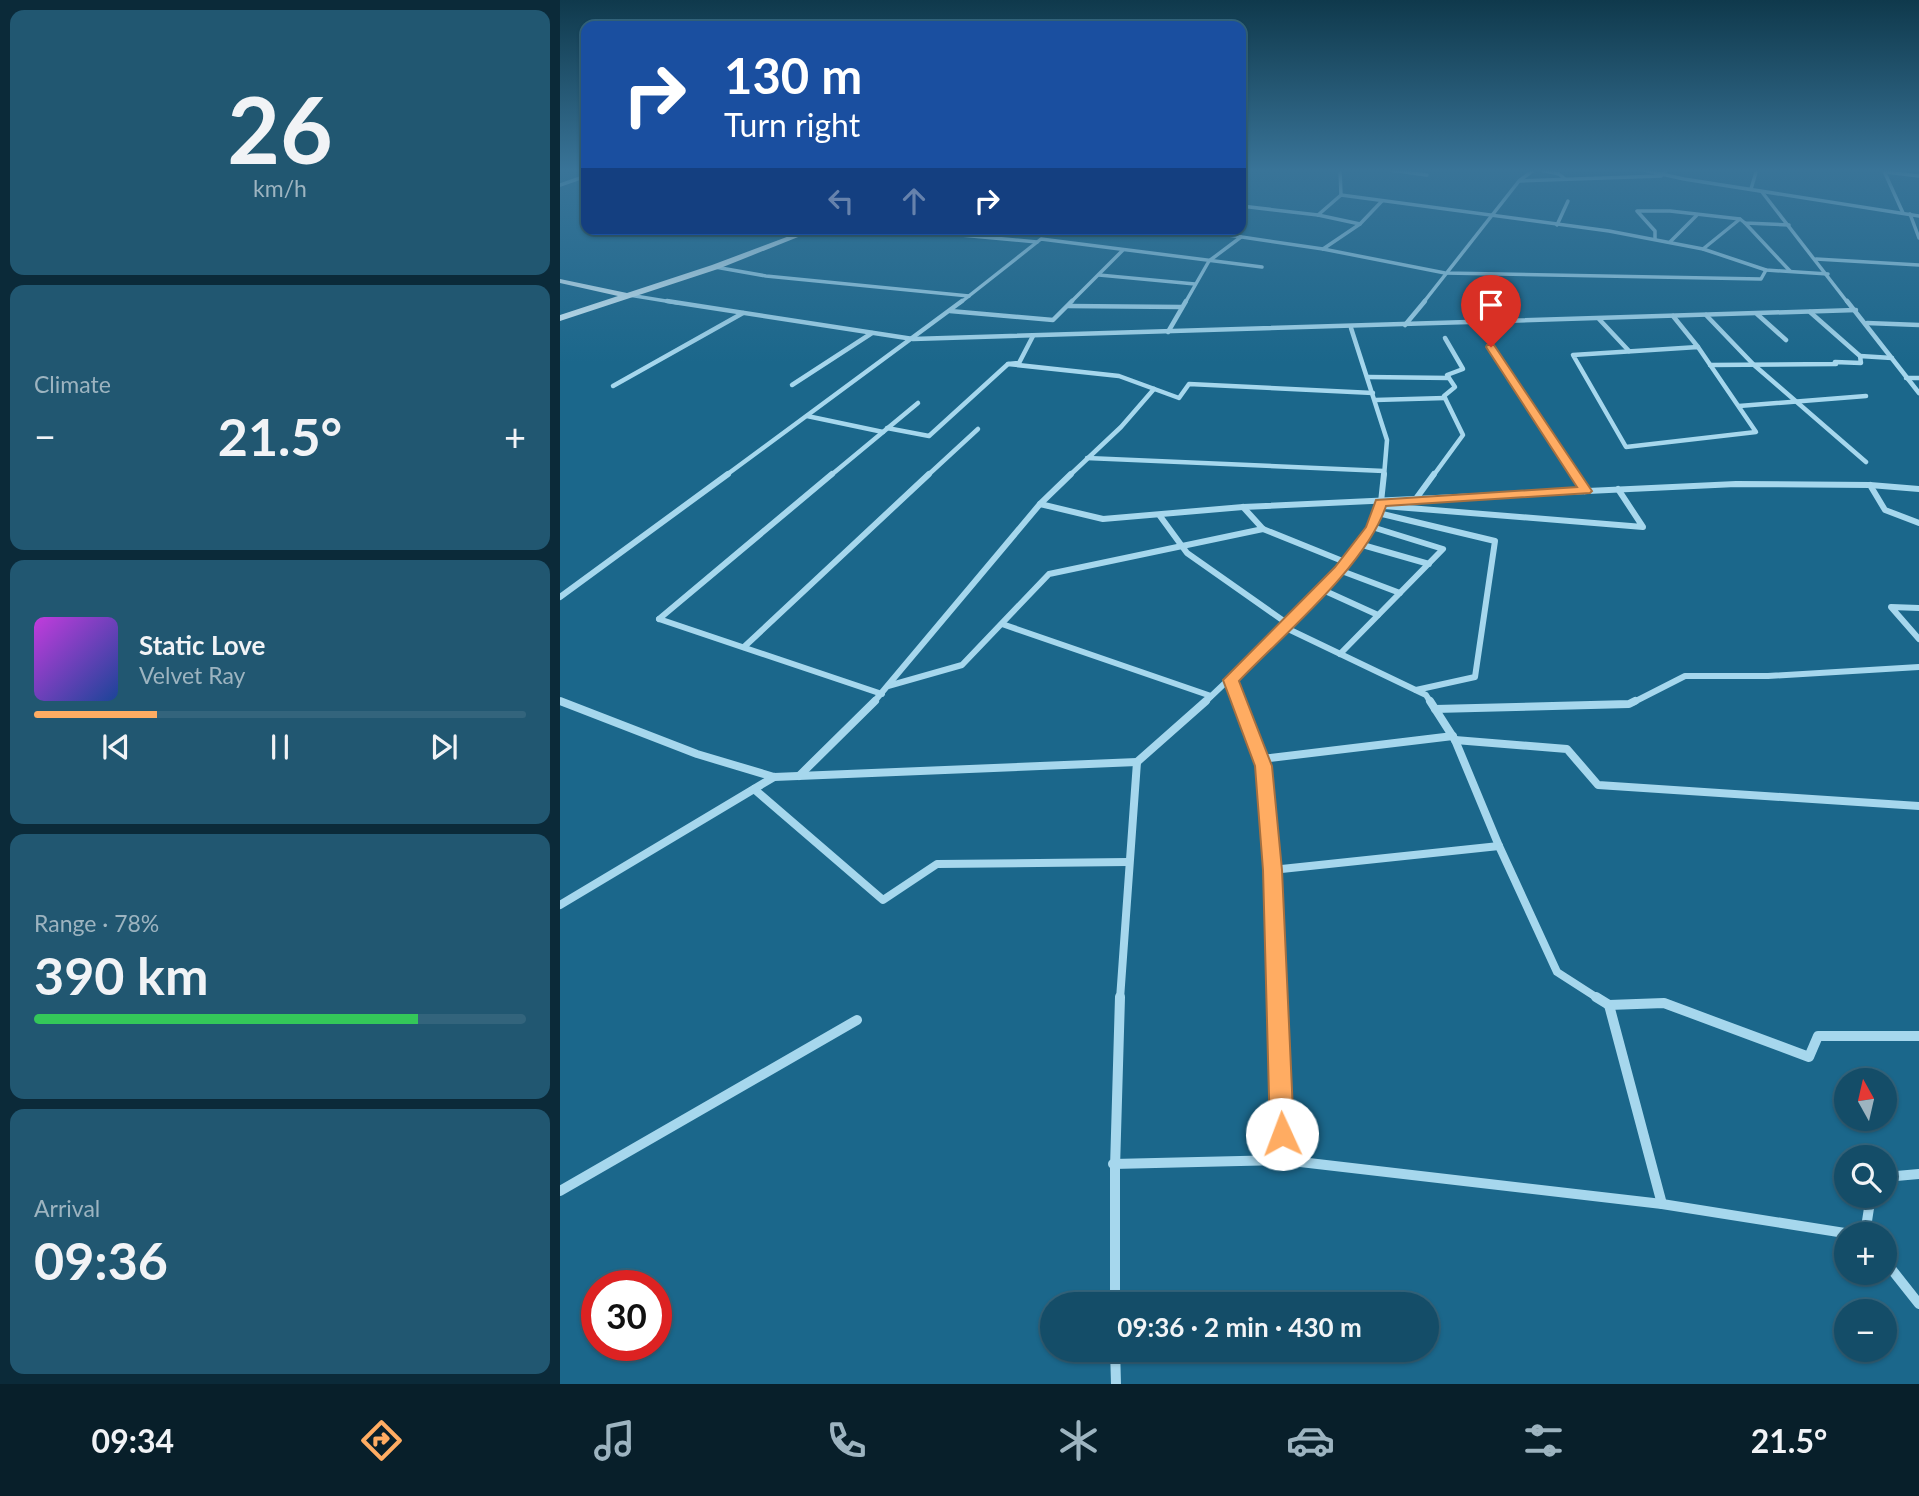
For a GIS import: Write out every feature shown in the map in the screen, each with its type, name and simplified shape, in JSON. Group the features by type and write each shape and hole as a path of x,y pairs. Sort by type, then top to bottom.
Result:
{"main road":[{"path":"560,318 715,267 799,235"},
{"path":"560,281 627,295"}],"street":[{"path":"1323,248 1345,234"},
{"path":"1405,326 1479,234"},
{"path":"1617,234 1703,249 1766,270 1828,274"},
{"path":"1655,234 1655,239"},
{"path":"1670,242 1678,234"},
{"path":"1703,249 1724,234"},
{"path":"1754,234 1790,272"},
{"path":"1796,234 1919,393"},
{"path":"961,235 1038,242"},
{"path":"1228,235 1323,248 1445,273 1762,279 1766,270"},
{"path":"1168,332 1209,261 1241,237"},
{"path":"560,597 913,339 1041,239 1262,267"},
{"path":"949,311 1053,320 1123,250"},
{"path":"1816,259 1919,265"},
{"path":"715,267 766,276 969,296"},
{"path":"1099,275 1195,284"},
{"path":"627,295 913,339 1351,328 1856,310"},
{"path":"1068,306 1181,307"},
{"path":"1810,312 1860,356 1892,358"},
{"path":"613,386 743,313"},
{"path":"1756,314 1786,340"},
{"path":"1706,315 1754,365 1866,462"},
{"path":"1673,317 1698,347 1756,432 1626,447 1573,355 1698,347"},
{"path":"1599,319 1629,351"},
{"path":"1867,323 1919,325"},
{"path":"560,701 697,754 774,777 1137,762 1230,680 1323,590 1372,527 1380,507 1387,440 1351,328"},
{"path":"792,385 872,333"},
{"path":"807,416 929,436 1008,363 1019,363 1033,336"},
{"path":"1415,500 1463,435 1444,396 1455,387 1447,375 1463,369 1445,338"},
{"path":"1491,347 1585,491"},
{"path":"1710,365 1861,363 1860,356"},
{"path":"1008,363 1119,376 1179,398 1189,384 1445,398"},
{"path":"1368,377 1449,378"},
{"path":"1906,378 1919,378"},
{"path":"798,776 882,694 1040,504 1121,428 1154,389"},
{"path":"1739,406 1866,396"},
{"path":"882,694 659,619 918,402"},
{"path":"744,648 978,429"},
{"path":"1087,458 1384,471"},
{"path":"1380,507 1415,500 1736,484 1870,485 1919,489"},
{"path":"1870,485 1885,510 1919,523"},
{"path":"1040,504 1103,519 1243,507 1380,507 1643,527 1618,489"},
{"path":"1243,507 1263,529 1400,593"},
{"path":"1380,507 1495,541 1475,677 1415,690"},
{"path":"1160,516 1187,553 1286,626 1426,695 1454,738 1499,846 1557,972 1609,1005 1664,1003 1809,1057 1818,1036 1919,1036"},
{"path":"1340,654 1443,549 1372,527"},
{"path":"887,687 962,665 1049,574 1263,529"},
{"path":"1359,544 1429,564"},
{"path":"1323,590 1378,615"},
{"path":"1919,608 1891,607 1919,639"},
{"path":"1002,624 1211,696"},
{"path":"1435,709 1629,704 1685,676 1768,676 1919,667"},
{"path":"1230,680 1261,759 1272,870 1283,1160"},
{"path":"1261,759 1454,738 1567,749 1598,785 1919,806"},
{"path":"1115,1292 1113,1164 1128,862 1137,762"},
{"path":"560,905 774,777"},
{"path":"754,789 883,900 937,864 1128,862"},
{"path":"1272,870 1499,846"},
{"path":"1609,1005 1662,1204"},
{"path":"560,1191 857,1020"},
{"path":"1113,1164 1283,1160 1662,1204 1834,1231"},
{"path":"1897,1176 1919,1174"},
{"path":"1897,1276 1919,1304"},
{"path":"1115,1362 1116,1384"}],"route":[{"path":"1282,1134 1272,870 1263,766 1230,680 1323,590 1372,527 1381,502 1585,491 1491,347"}]}
